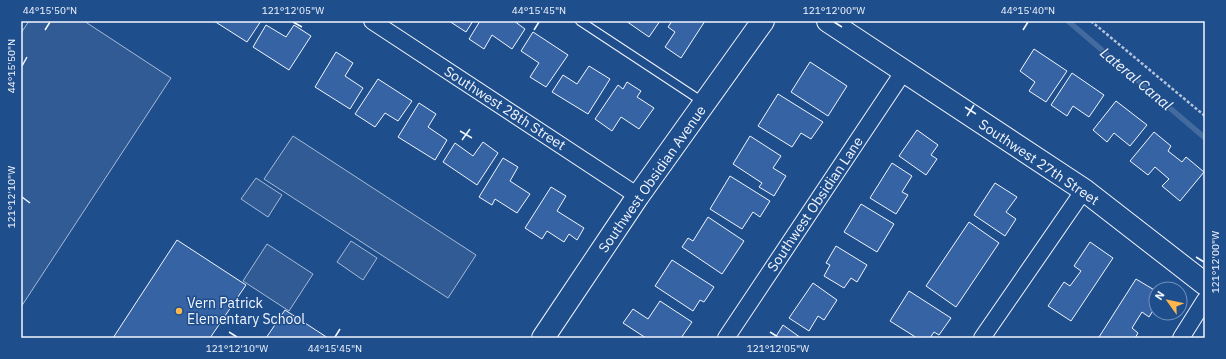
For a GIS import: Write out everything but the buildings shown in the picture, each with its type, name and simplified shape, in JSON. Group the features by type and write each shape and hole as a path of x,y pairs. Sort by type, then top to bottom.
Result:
{"main road":[{"name":"Southwest Obsidian Avenue","path":"543,338 638,196 763,21"},
{"name":"Southwest 27th Street","path":"828,21 1084,190 1205,284"}],"street":[{"name":"Southwest 28th Street","path":"372,21 638,196"},
{"name":"Southwest Obsidian Lane","path":"726,338 904,71"},
{"path":"982,338 1084,190"},
{"path":"1181,338 1205,300"}],"lane":[{"path":"580,21 705,103"}],"path":[{"path":"1091,21 1205,116"}],"shaded area":[{"path":"29,21 84,21 171,78 21,307 21,33"},
{"path":"293,136 476,255 448,298 264,179"},
{"path":"256,178 282,195 268,217 241,199"},
{"path":"351,241 377,258 363,280 337,262"},
{"path":"267,244 313,274 289,311 243,281"}],"waterway":[{"name":"Lateral Canal","path":"1068,21 1205,138"}],"place":[{"name":"Vern Patrick Elementary School","path":"179,311"}]}
